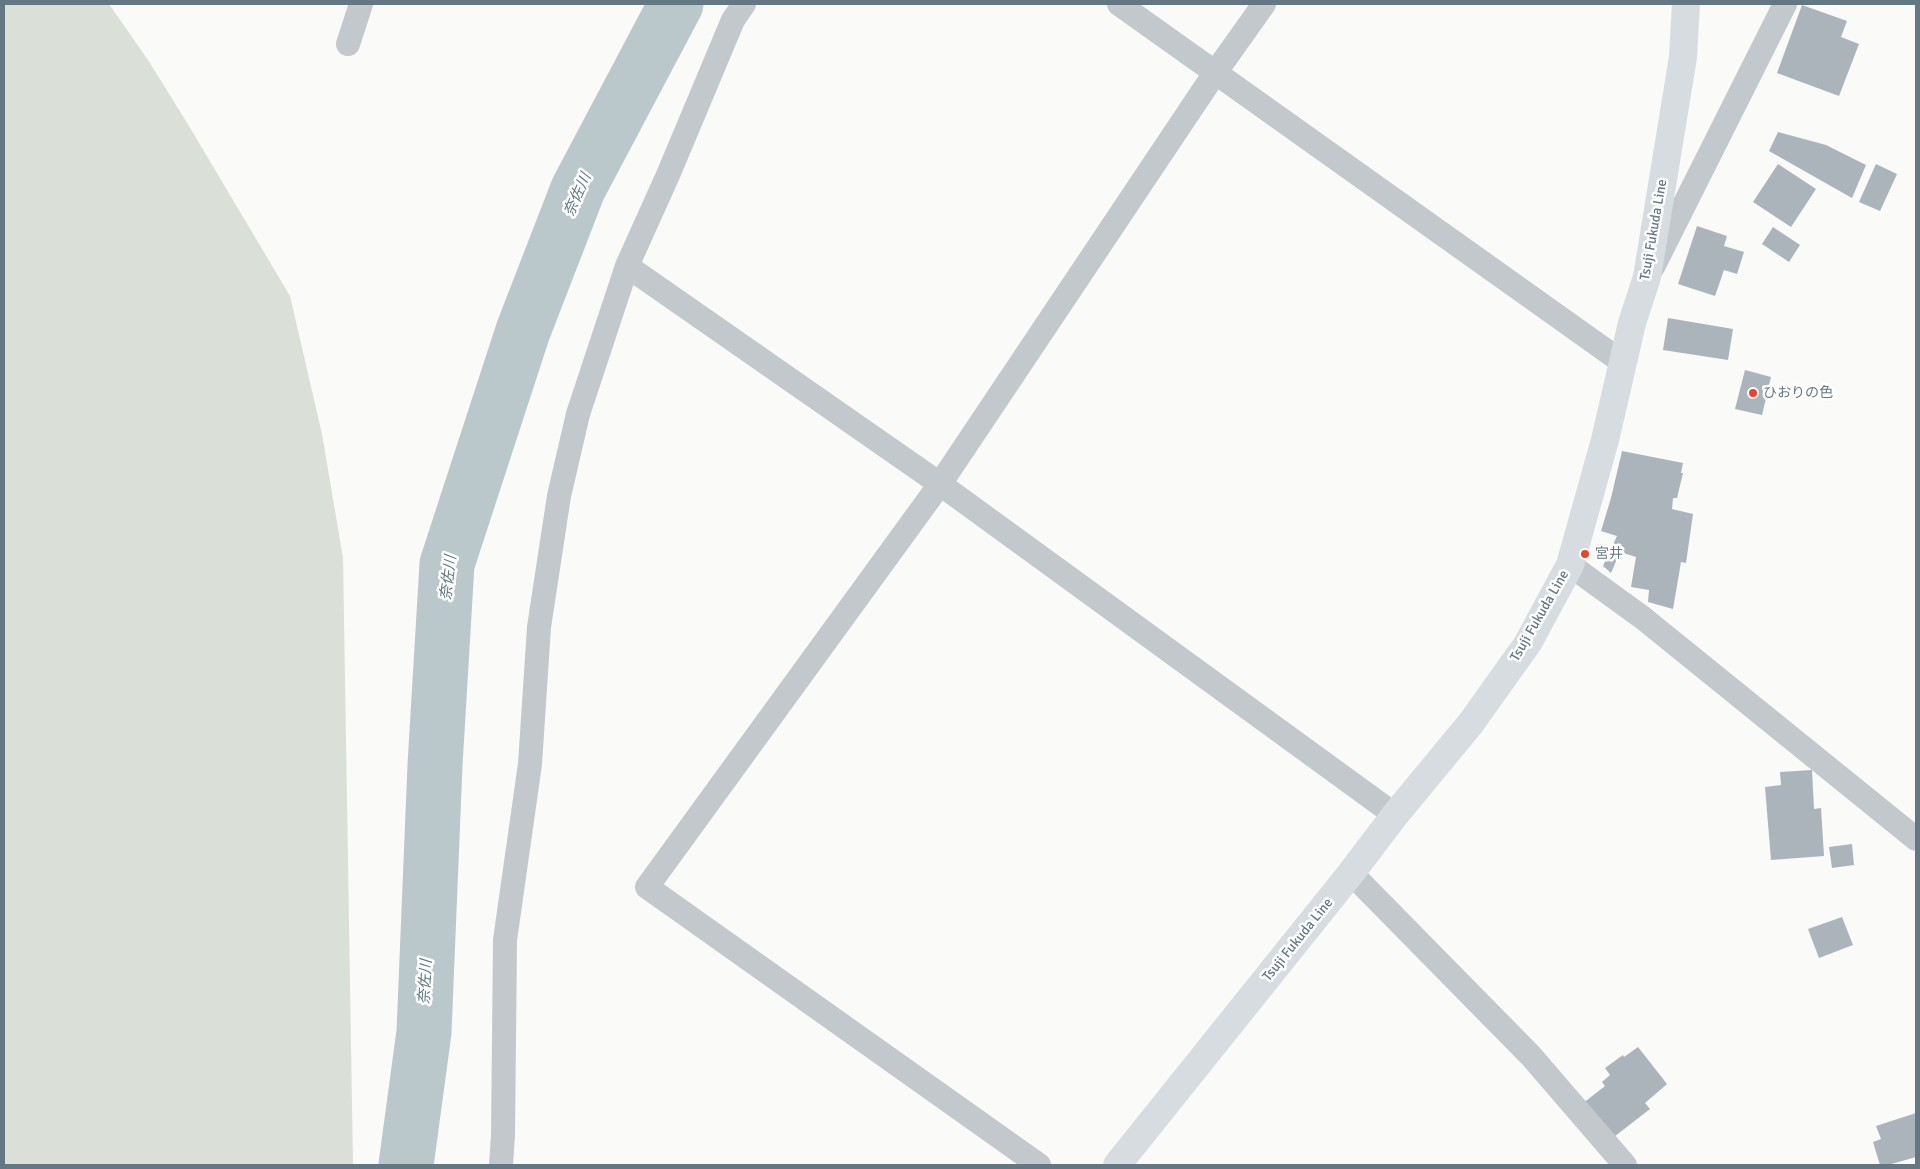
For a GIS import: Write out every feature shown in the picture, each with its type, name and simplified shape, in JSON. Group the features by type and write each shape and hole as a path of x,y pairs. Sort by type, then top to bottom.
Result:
{"main road":[{"name":"Tsuji Fukuda Line","path":"1117,1165 1351,873 1395,814 1471,723 1528,643 1570,565 1606,440 1632,323 1647,277 1684,57 1686,4"}],"street":[{"path":"348,44 361,4"},
{"path":"501,1165 506,940 530,764 539,626 559,496 578,414 627,266 668,175 732,20 744,4"},
{"path":"1119,4 1622,362"},
{"path":"1039,1165 647,887 940,484 1215,73 1264,4"},
{"path":"1647,277 1785,4"},
{"path":"627,266 940,484 1395,814"},
{"path":"1570,565 1643,618 1916,839"},
{"path":"1351,873 1531,1056 1625,1165"}],"shaded area":[{"path":"4,4 109,4 148,60 189,126 290,296 322,434 343,558 353,1165 4,1165"}],"building":[{"path":"1802,5 1847,21 1841,37 1859,44 1839,96 1777,73"},
{"path":"1778,132 1826,145 1866,165 1852,198 1769,151"},
{"path":"1778,164 1816,189 1791,227 1753,202"},
{"path":"1876,164 1897,174 1880,211 1859,202"},
{"path":"1697,226 1727,236 1724,246 1744,252 1737,274 1724,270 1715,296 1678,284"},
{"path":"1773,227 1800,245 1789,262 1762,244"},
{"path":"1668,318 1733,329 1728,360 1663,350"},
{"name":"ひおりの色","path":"1745,370 1771,377 1762,415 1735,409"},
{"path":"1622,451 1683,463 1681,473 1683,473 1677,498 1673,498 1672,509 1693,514 1686,563 1681,562 1673,609 1648,602 1649,590 1631,587 1636,557 1620,552 1611,573 1603,566 1617,536 1601,531"},
{"path":"1812,770 1814,809 1821,808 1824,856 1771,860 1765,787 1781,785 1780,772"},
{"path":"1852,844 1854,865 1832,868 1829,847"},
{"path":"1842,917 1853,945 1819,958 1808,929"},
{"path":"1638,1047 1667,1084 1645,1103 1650,1109 1610,1140 1582,1104 1605,1086 1602,1082 1610,1075 1605,1068"},
{"path":"1916,1113 1916,1157 1888,1165 1880,1165 1873,1142 1881,1139 1876,1126"}],"waterway":[{"name":"奈佐川","path":"406,1165 424,1032 435,765 447,564 523,331 578,189 676,4"}],"place":[{"name":"ひおりの色","path":"1753,393"},
{"name":"宮井","path":"1585,554"}]}
